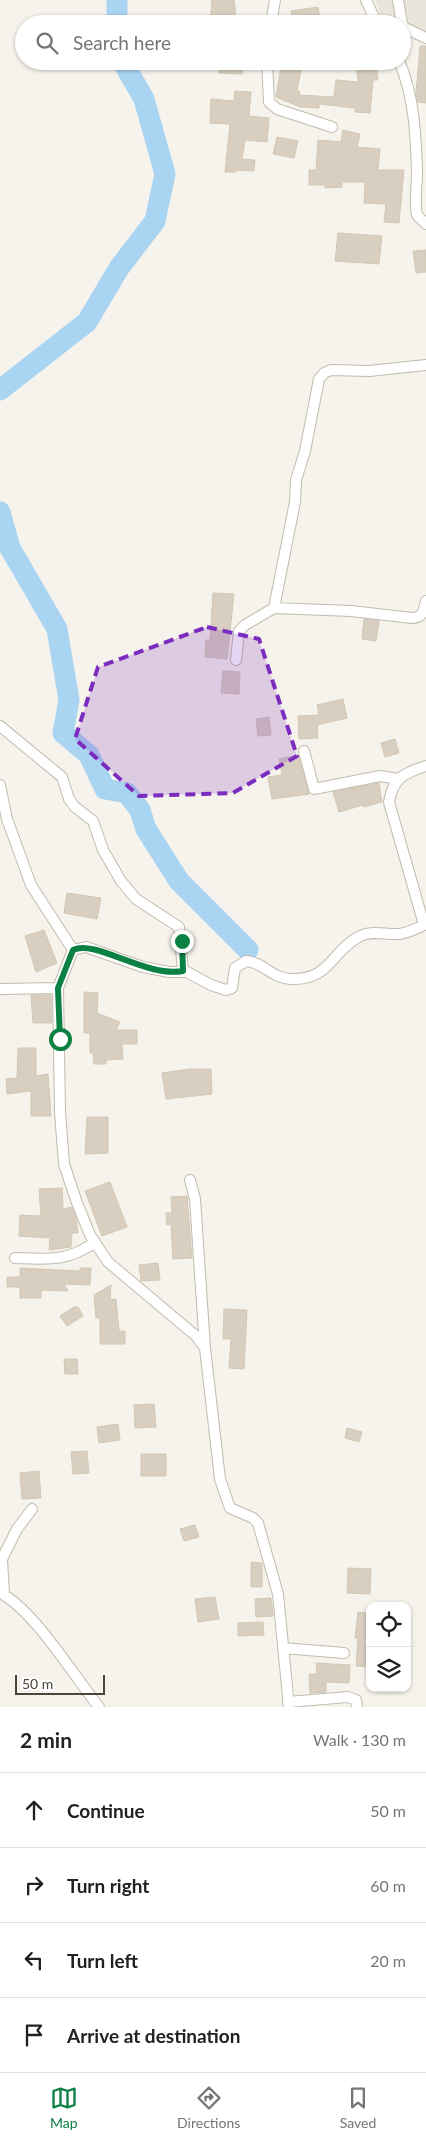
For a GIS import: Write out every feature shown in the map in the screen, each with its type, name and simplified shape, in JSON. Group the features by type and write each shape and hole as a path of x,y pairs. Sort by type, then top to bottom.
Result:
{"street":[{"path":"272,15 275,0"},
{"path":"366,0 373,15"},
{"path":"398,0 400,15"},
{"path":"411,31 426,38"},
{"path":"267,70 269,102 277,109 332,128"},
{"path":"403,70 408,82 412,106 417,170 416,212 426,224"},
{"path":"274,608 295,502 296,480 305,452 319,379 331,370 369,372 426,365"},
{"path":"236,660 239,631 245,625 274,608 351,611 418,618 423,614 426,601"},
{"path":"0,726 62,777 69,799 81,814 93,821 107,859 136,899 179,927 183,971"},
{"path":"304,751 314,789 369,777 388,776 398,779"},
{"path":"205,1348 196,1336 108,1262 95,1242 76,1200 64,1164 60,1112 58,988 73,950 79,947 95,948 143,968 169,972 183,971 226,990 232,988 235,968 246,961 259,964 275,976 290,980 309,978 323,972 350,944 363,935 376,932 404,933 425,925 389,802 391,790 398,779 426,766"},
{"path":"0,784 7,819 31,885 73,950"},
{"path":"0,989 58,988"},
{"path":"190,1180 195,1199 205,1348 220,1480 230,1508 253,1518 258,1523 278,1594 289,1705 348,1697 356,1700 357,1707"},
{"path":"15,1258 65,1258 81,1253 95,1242"},
{"path":"32,1509 17,1529 2,1559 4,1596 16,1602 32,1620 99,1707"},
{"path":"283,1648 344,1653"}],"highlighted area":[{"path":"207,627 259,639 297,756 233,793 139,796 75,739 98,667"}],"shaded area":[{"path":"375,0 426,0 426,32 411,29 411,15 381,15"}],"building":[{"path":"212,0 234,0 236,15 211,15"},
{"path":"318,7 319,15 292,15 291,11"},
{"path":"420,46 426,46 426,103 418,102 416,94"},
{"path":"219,70 242,70 242,74 219,73"},
{"path":"281,70 301,70 297,90 300,92 299,95 334,97 336,80 358,82 357,70 377,70 378,80 373,80 370,113 355,112 355,108 319,104 319,108 300,107 276,97"},
{"path":"235,91 251,92 249,116 269,118 267,142 245,140 242,159 255,160 254,171 236,170 236,172 225,172 230,124 210,123 211,99 234,101"},
{"path":"343,130 360,134 357,147 380,149 378,170 404,170 399,223 384,222 386,204 364,203 365,182 342,182 342,187 325,188 325,185 309,185 309,170 316,170 318,140 341,142"},
{"path":"277,137 298,141 294,158 273,154"},
{"path":"338,233 382,236 379,264 335,261"},
{"path":"426,250 426,272 416,273 413,251"},
{"path":"213,593 234,594 227,659 205,657 206,640 210,640"},
{"path":"364,619 379,621 376,641 362,639"},
{"path":"223,671 240,672 239,694 221,693"},
{"path":"343,699 347,718 317,725 318,738 299,739 298,716 319,715 317,705"},
{"path":"269,717 271,735 258,736 256,719"},
{"path":"395,739 399,753 385,757 381,743"},
{"path":"298,755 309,794 272,799 268,777 282,775 279,759"},
{"path":"379,783 382,802 339,812 333,792"},
{"path":"67,893 101,898 97,919 64,913"},
{"path":"44,930 57,963 36,972 25,936"},
{"path":"84,992 98,993 97,1013 120,1022 116,1030 137,1030 137,1044 122,1044 123,1059 106,1060 106,1064 94,1064 93,1053 90,1053 90,1033 84,1033"},
{"path":"31,995 51,995 52,1023 33,1023"},
{"path":"18,1048 36,1048 36,1076 48,1074 51,1116 31,1116 31,1091 7,1094 6,1079 17,1078"},
{"path":"190,1069 211,1069 212,1094 166,1099 162,1073"},
{"path":"87,1117 108,1117 108,1153 85,1154"},
{"path":"110,1182 127,1227 102,1236 85,1191"},
{"path":"62,1188 63,1209 72,1207 76,1218 78,1233 72,1233 71,1247 49,1250 50,1238 19,1236 20,1215 41,1216 39,1189"},
{"path":"187,1196 192,1258 173,1259 171,1224 167,1225 166,1213 172,1213 171,1197"},
{"path":"158,1263 160,1280 141,1281 139,1265"},
{"path":"20,1268 80,1271 80,1268 91,1268 90,1285 64,1284 68,1291 41,1290 41,1298 20,1298 20,1287 7,1287 7,1277 20,1277"},
{"path":"111,1285 110,1300 116,1299 119,1331 125,1331 125,1344 100,1344 100,1318 96,1318 94,1295"},
{"path":"74,1307 78,1307 83,1316 67,1326 60,1316"},
{"path":"224,1309 247,1310 244,1369 229,1368 231,1339 223,1339"},
{"path":"64,1359 77,1359 78,1374 65,1374"},
{"path":"154,1404 156,1427 135,1428 134,1405"},
{"path":"118,1424 120,1440 99,1443 97,1427"},
{"path":"347,1428 362,1432 359,1442 345,1438"},
{"path":"87,1451 89,1473 73,1474 71,1452"},
{"path":"141,1454 166,1454 166,1476 141,1476"},
{"path":"39,1471 41,1498 22,1499 20,1473"},
{"path":"195,1525 199,1537 184,1541 180,1529"},
{"path":"251,1562 262,1563 262,1587 251,1587"},
{"path":"348,1568 371,1569 370,1594 347,1593"},
{"path":"215,1597 219,1619 198,1622 195,1599"},
{"path":"271,1598 273,1616 256,1617 255,1599"},
{"path":"358,1612 366,1613 366,1667 356,1666 358,1638 355,1638"},
{"path":"263,1622 264,1635 238,1636 238,1623"},
{"path":"316,1663 350,1665 349,1683 326,1682 326,1692 310,1693 309,1674 317,1674"}],"waterway":[{"path":"117,0 117,15"},
{"path":"0,390 87,322 119,268 155,221 165,174 144,99 127,70"},
{"path":"0,512 10,548 57,629 69,700 63,733 89,755 105,789 127,793 140,810 146,829 179,881 248,950"}],"route":[{"path":"60,1039 58,988 73,950 79,947 95,948 143,968 176,972 183,971 180,954 182,941"}]}
